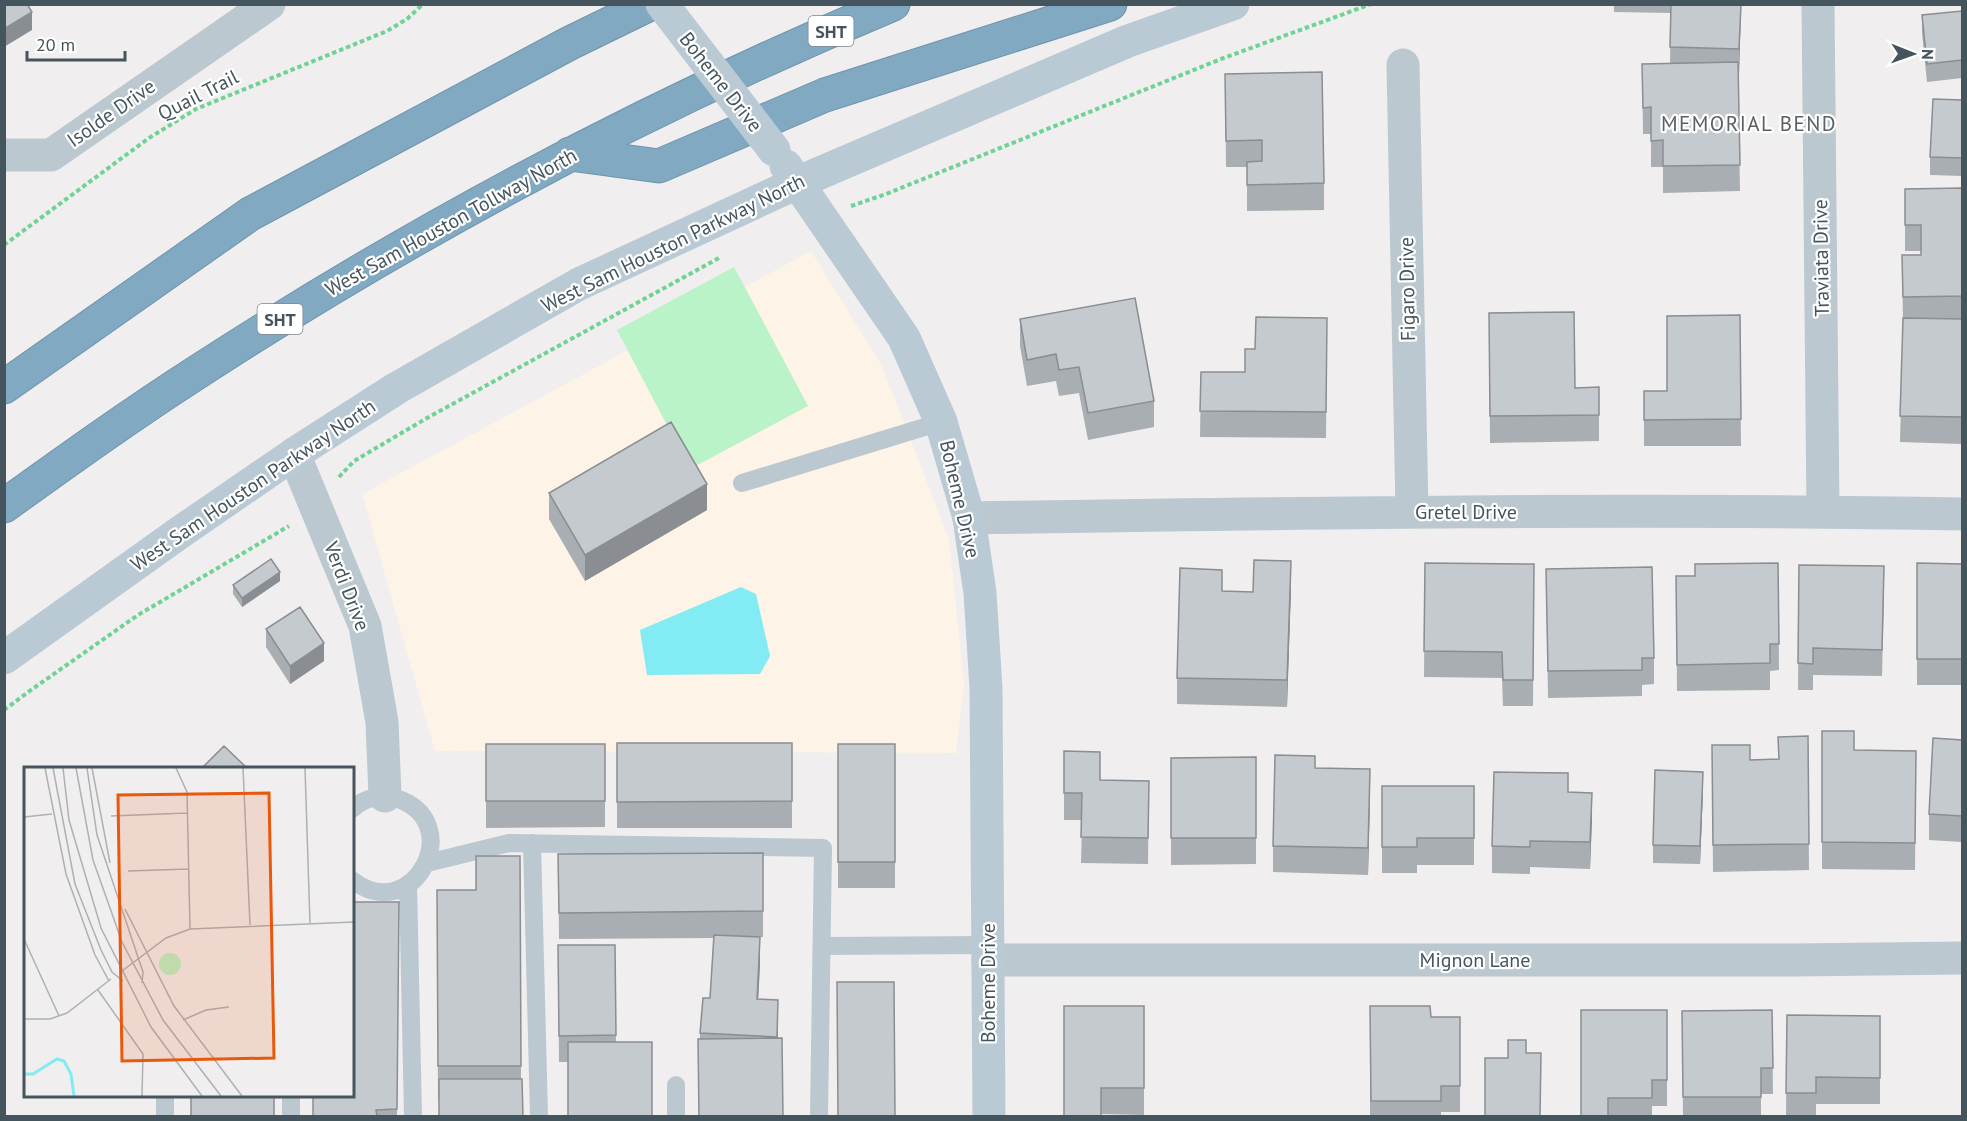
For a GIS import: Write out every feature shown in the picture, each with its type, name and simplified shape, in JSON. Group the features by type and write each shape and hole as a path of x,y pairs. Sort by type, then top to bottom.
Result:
{"highway":[{"path":"570,43 602,4"},
{"path":"4,387 250,214 570,43 650,4"},
{"name":"West Sam Houston Tollway North","path":"4,506 167,392 298,308 452,218 570,154 769,58 893,4"},
{"path":"570,154 658,166 825,95 1110,4"}],"main road":[{"name":"Boheme Drive","path":"662,4 799,182 904,338 941,422 969,518 980,593 986,688 989,1116"},
{"name":"West Sam Houston Parkway North","path":"4,658 178,533 294,454 397,388 579,284 799,182 1128,41 1233,4"}],"street":[{"name":"Isolde Drive","path":"4,155 51,155 269,4"},
{"name":"Traviata Drive","path":"1818,4 1823,512"},
{"name":"Figaro Drive","path":"1403,65 1412,512"},
{"name":"Verdi Drive","path":"294,454 365,626 382,722 385,795"},
{"name":"Gretel Drive","path":"969,518 1412,512 1962,514"},
{"name":"Mignon Lane","path":"987,952 1795,960 1962,958"}],"lane":[{"path":"742,483 941,422"},
{"path":"354,807 361,801 385,795 407,802 424,818 431,840 427,863 415,881 396,891 374,891 354,881"},
{"path":"427,863 509,843 823,848 819,1116"},
{"path":"532,843 539,1116"},
{"path":"408,884 412,1116"},
{"path":"822,946 987,952"},
{"path":"675,1085 676,1116"},
{"path":"165,1097 165,1116"},
{"path":"291,1097 291,1116"}],"path":[{"name":"Quail Trail","path":"4,245 148,138 196,109 387,31 407,19 423,4"},
{"path":"821,216 886,194 1221,59 1371,4"},
{"path":"4,711 138,615 288,527 354,461 417,423 721,258"}],"shaded area":[{"path":"811,251 882,366 949,539 964,684 956,753 435,751 362,494"}],"green space":[{"path":"734,267 808,406 690,469 617,330"}],"water":[{"path":"741,587 756,594 770,656 760,674 647,675 640,630"}],"building":[{"path":"4,4 27,4 32,12 4,29"},
{"path":"1671,4 1741,4 1739,49 1670,47"},
{"path":"1962,11 1962,60 1927,64 1922,15"},
{"path":"1738,62 1740,165 1663,166 1663,140 1651,141 1651,107 1643,108 1642,64"},
{"path":"1322,72 1324,183 1247,185 1247,162 1262,161 1262,140 1226,141 1225,74"},
{"path":"1933,99 1962,100 1962,158 1930,157"},
{"path":"1962,188 1962,296 1903,297 1902,255 1921,255 1921,225 1905,225 1905,189"},
{"path":"1135,298 1154,401 1088,413 1079,367 1059,370 1056,354 1027,360 1020,319"},
{"path":"1574,312 1575,388 1599,387 1599,415 1490,416 1489,313"},
{"path":"1740,315 1741,419 1644,420 1644,391 1667,391 1667,316"},
{"path":"1256,317 1327,318 1326,412 1200,411 1201,372 1245,372 1245,349 1255,349"},
{"path":"1903,318 1962,319 1962,417 1900,416"},
{"path":"671,422 707,484 585,555 549,493"},
{"path":"271,559 280,572 242,598 233,585"},
{"path":"1254,560 1291,561 1287,680 1177,678 1180,568 1222,570 1222,591 1253,592"},
{"path":"1425,563 1534,564 1533,680 1503,680 1502,652 1424,651"},
{"path":"1778,563 1779,644 1770,644 1770,663 1677,665 1676,576 1695,576 1695,564"},
{"path":"1917,563 1962,564 1962,659 1917,659"},
{"path":"1799,565 1884,566 1882,650 1813,648 1813,664 1798,663"},
{"path":"1652,567 1654,658 1642,658 1642,670 1548,671 1546,569"},
{"path":"300,607 324,643 290,666 266,629"},
{"path":"1822,731 1854,731 1854,750 1916,751 1915,843 1822,842"},
{"path":"1808,736 1809,844 1713,845 1712,745 1750,745 1750,760 1779,759 1778,737"},
{"path":"1933,738 1962,740 1962,816 1929,814"},
{"path":"617,743 792,743 792,801 617,802"},
{"path":"486,744 605,744 605,801 486,801"},
{"path":"838,744 895,744 895,862 838,862"},
{"path":"224,746 246,767 203,767"},
{"path":"1064,751 1100,752 1100,780 1149,781 1148,838 1081,837 1082,793 1064,793"},
{"path":"1275,755 1315,756 1315,768 1370,769 1368,848 1273,846"},
{"path":"1256,757 1256,838 1171,838 1171,758"},
{"path":"1655,770 1703,772 1700,846 1653,845"},
{"path":"1494,772 1568,773 1568,792 1592,793 1590,842 1530,841 1530,847 1492,846"},
{"path":"1382,786 1474,786 1474,838 1417,838 1417,847 1382,847"},
{"path":"763,853 763,911 559,913 558,854"},
{"path":"476,856 520,856 521,1066 438,1066 437,890 476,890"},
{"path":"354,902 399,902 397,1109 376,1110 377,1116 313,1116 313,1097 354,1097"},
{"path":"714,935 760,937 757,999 778,1000 777,1037 700,1033 703,998 710,998"},
{"path":"558,945 615,945 616,1035 559,1036"},
{"path":"837,982 894,982 895,1116 838,1116"},
{"path":"1064,1006 1144,1006 1144,1088 1101,1088 1101,1116 1064,1116"},
{"path":"1370,1006 1430,1006 1431,1017 1460,1017 1460,1086 1441,1086 1441,1101 1371,1101"},
{"path":"1581,1010 1667,1010 1667,1080 1652,1080 1652,1098 1608,1098 1608,1116 1581,1116"},
{"path":"1772,1010 1773,1068 1761,1068 1761,1097 1683,1097 1682,1011"},
{"path":"1787,1015 1880,1016 1880,1078 1816,1077 1816,1093 1786,1093"},
{"path":"782,1038 783,1116 699,1116 698,1039"},
{"path":"1508,1040 1526,1040 1526,1053 1541,1053 1540,1116 1485,1116 1485,1058 1508,1058"},
{"path":"568,1042 652,1042 652,1116 568,1116"},
{"path":"439,1079 522,1079 523,1116 439,1116"},
{"path":"191,1097 274,1097 274,1116 191,1116"}],"district":[{"name":"MEMORIAL BEND","path":"1749,123"}]}
